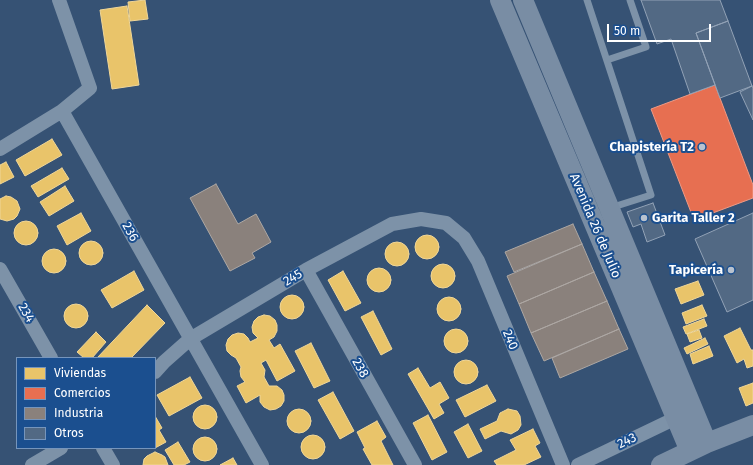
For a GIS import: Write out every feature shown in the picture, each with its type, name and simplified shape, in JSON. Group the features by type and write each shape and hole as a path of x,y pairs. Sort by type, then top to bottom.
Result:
{"street":[{"path":"0,149 62,112 90,88 59,0"},
{"name":"Avenida 26 de Julio","path":"500,0 676,418 699,447"},
{"name":"Avenida 26 de Julio","path":"523,0 610,208 699,447"},
{"name":"236","path":"62,112 262,465"},
{"path":"591,215 610,208"},
{"name":"245","path":"156,371 190,338 306,270 392,224 421,219 446,223"},
{"name":"240","path":"446,223 464,238 478,261 563,465"},
{"name":"234","path":"0,269 50,357"},
{"name":"238","path":"306,270 415,465"},
{"name":"243","path":"578,465 676,418"},
{"path":"662,465 699,447 753,425"},
{"path":"32,465 59,449"},
{"path":"104,449 113,465"}],"lane":[{"path":"587,0 651,195 610,208"},
{"path":"607,60 646,47 630,0"}],"building: Viviendas":[{"path":"145,0 148,19 130,21 128,2"},
{"path":"127,6 139,85 112,89 100,10"},
{"path":"52,139 62,155 25,176 16,160"},
{"path":"6,162 14,177 0,184 0,165"},
{"path":"62,168 69,179 38,197 31,186"},
{"path":"65,186 74,201 49,216 40,202"},
{"path":"6,196 17,201 20,209 14,219 7,221 0,219 0,199"},
{"path":"81,213 91,231 67,245 57,226"},
{"path":"26,221 35,224 38,233 35,242 26,245 17,242 14,233 17,224"},
{"path":"422,235 432,235 439,242 439,252 432,259 422,259 415,252 415,242"},
{"path":"86,241 96,241 103,248 103,258 96,265 86,265 79,258 79,248"},
{"path":"397,242 406,245 409,254 406,263 397,266 388,263 385,254 388,245"},
{"path":"54,249 63,252 66,261 63,270 54,273 45,270 42,261 45,252"},
{"path":"443,264 452,267 455,276 452,285 443,288 434,285 431,276 434,267"},
{"path":"379,268 388,271 391,280 388,289 379,292 370,289 367,280 370,271"},
{"path":"134,271 144,290 112,308 101,290"},
{"path":"343,271 361,303 345,311 328,280"},
{"path":"698,281 704,295 681,304 675,289"},
{"path":"292,295 301,298 304,307 301,316 292,319 283,316 280,307 283,298"},
{"path":"449,297 458,300 461,309 458,318 449,321 440,318 437,309 440,300"},
{"path":"76,304 85,307 88,316 85,325 76,328 67,325 64,316 67,307"},
{"path":"147,305 165,323 132,357 98,357"},
{"path":"702,305 707,316 686,324 682,313"},
{"path":"373,311 392,349 381,355 361,317"},
{"path":"264,315 270,316 275,320 277,325 277,331 274,337 269,340 274,348 280,344 295,371 277,381 266,360 261,363 265,370 264,377 269,386 277,386 282,390 284,395 284,401 281,406 270,410 264,407 260,402 260,395 246,403 237,386 245,382 241,377 241,367 236,358 227,351 226,345 228,339 232,335 238,333 244,334 250,342 258,338 253,333 252,327 254,321 258,317"},
{"path":"704,319 707,326 686,334 683,327"},
{"path":"740,328 751,350 753,350 753,366 747,368 744,359 737,363 724,336"},
{"path":"456,329 465,332 468,341 465,350 456,353 447,350 444,341 447,332"},
{"path":"699,330 702,338 690,342 687,334"},
{"path":"96,332 106,342 93,357 83,357 77,352"},
{"path":"705,338 708,344 687,354 684,348"},
{"path":"311,343 330,381 314,388 295,351"},
{"path":"709,346 713,356 693,364 690,354"},
{"path":"466,360 475,363 478,372 475,381 466,384 457,381 454,372 457,363"},
{"path":"418,368 430,388 440,382 449,398 439,404 444,413 434,419 408,374"},
{"path":"190,377 202,398 169,416 157,395"},
{"path":"753,383 753,403 746,406 739,388"},
{"path":"487,385 496,401 465,417 456,400"},
{"path":"333,392 354,431 340,439 318,400"},
{"path":"205,405 214,408 217,417 214,426 205,429 196,426 193,417 196,408"},
{"path":"299,409 308,412 311,421 308,430 299,433 290,430 287,421 290,412"},
{"path":"508,409 517,411 520,416 521,425 518,430 511,434 501,431 485,439 480,429 497,421 500,413"},
{"path":"428,415 447,452 432,460 413,423"},
{"path":"156,418 162,428 159,430 166,442 156,447"},
{"path":"377,421 386,437 381,441 393,465 372,465 363,449 365,448 357,432"},
{"path":"468,424 482,451 468,458 454,432"},
{"path":"533,429 540,443 535,446 541,457 524,465 497,465 494,461 516,450 510,440"},
{"path":"313,435 322,438 325,447 322,456 313,459 304,456 301,447 304,438"},
{"path":"205,437 214,440 217,449 214,458 205,461 196,458 193,449 196,440"},
{"path":"178,442 190,462 184,465 174,465 165,450"},
{"path":"155,452 165,457 168,465 143,465 144,459"},
{"path":"233,458 237,465 220,465"}],"building: Comercios":[{"name":"Chapistería T2","path":"715,85 753,185 753,198 694,220 651,109"}],"building: Industria":[{"path":"216,184 238,224 256,214 271,242 252,253 255,258 230,271 190,198"},
{"path":"573,224 582,244 514,272 505,252"},
{"path":"582,244 594,272 519,304 507,276"},
{"path":"594,272 607,301 531,333 519,304"},
{"path":"607,301 619,329 544,361 531,333"},
{"path":"619,329 628,349 560,378 552,358"}],"building: Otros":[{"path":"641,0 720,0 728,21 696,33 715,85 690,94 671,39 657,44"},
{"path":"728,21 752,86 720,98 696,33"},
{"path":"752,86 753,88 753,120 740,92"},
{"name":"Garita Taller 2","path":"653,203 665,235 647,242 641,224 633,227 627,212"},
{"name":"Tapicería","path":"753,213 753,300 727,312 695,239"}],"place":[{"name":"Chapistería T2","path":"702,147"},
{"name":"Garita Taller 2","path":"644,218"},
{"name":"Tapicería","path":"731,270"}]}
